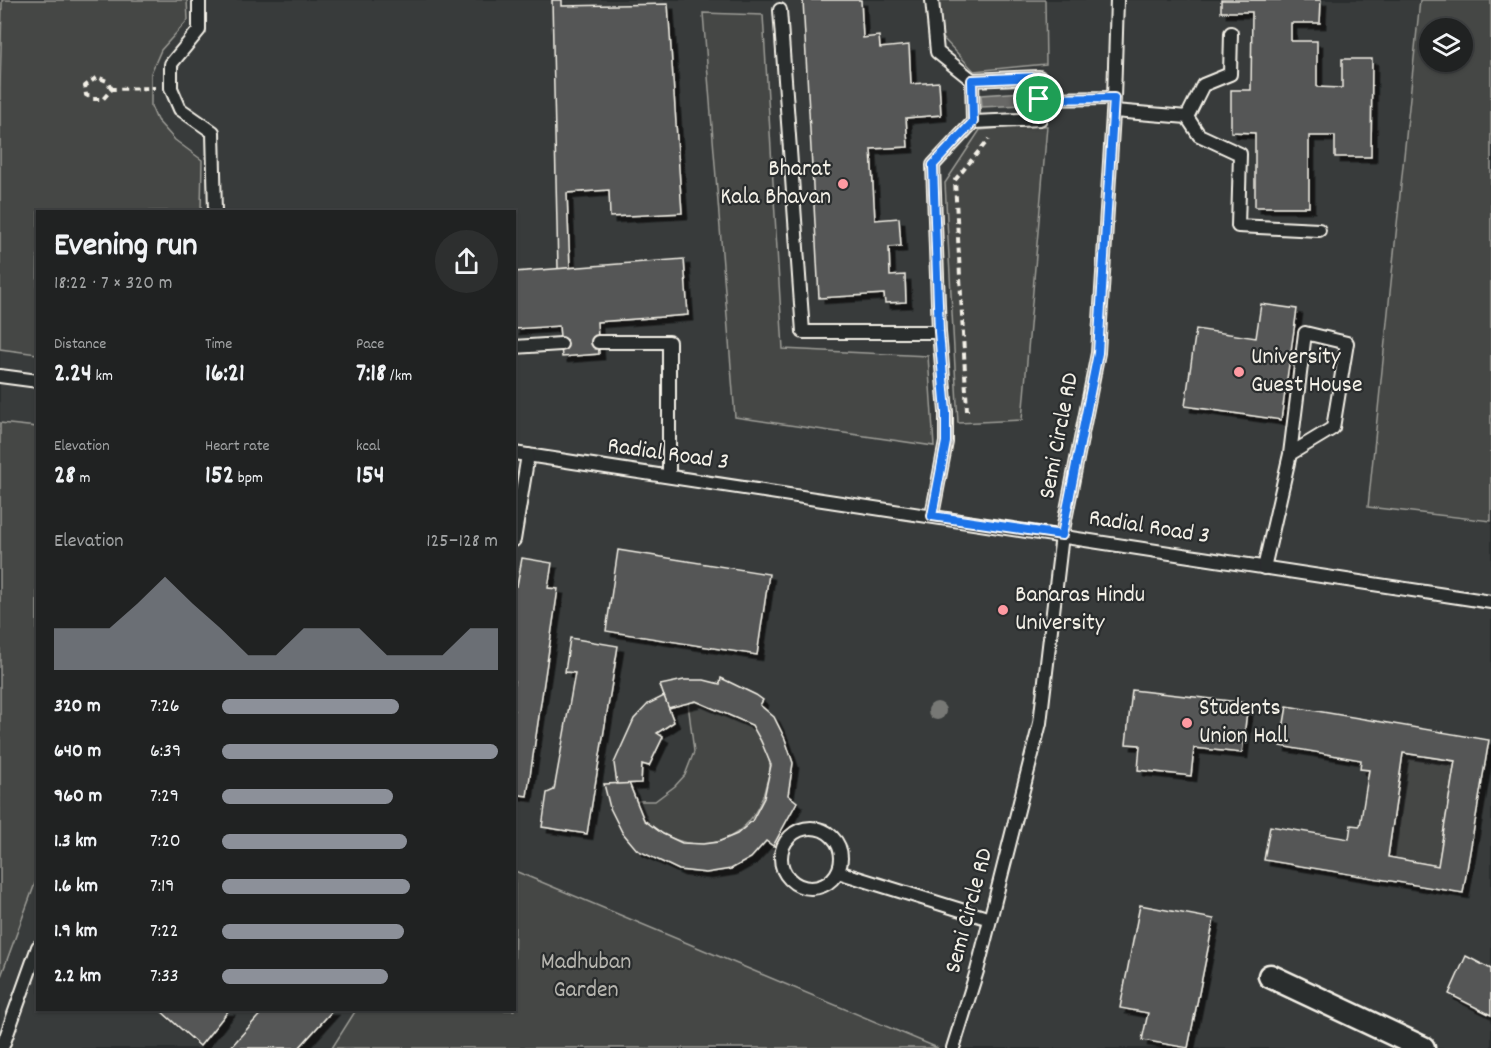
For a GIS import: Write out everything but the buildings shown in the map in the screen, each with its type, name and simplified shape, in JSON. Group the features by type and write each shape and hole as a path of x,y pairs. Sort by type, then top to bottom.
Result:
{"street":[{"path":"1270,976 1423,1048"}],"lane":[{"path":"199,0 199,30 171,64 171,88 180,109 213,132 215,210"},
{"path":"932,0 937,52 972,80 1039,77 1040,119 973,122"},
{"name":"Semi Circle RD","path":"953,1048 977,971 1040,723 1062,535 1098,353 1114,104 1116,0"},
{"path":"780,10 802,332 939,332"},
{"path":"1187,117 1203,85 1230,74 1231,33"},
{"path":"932,516 946,442 946,412 939,332 933,165 973,122 972,80"},
{"path":"1039,99 1114,104 1187,117 1199,135 1240,154 1238,226 1319,230"},
{"path":"1264,568 1290,454 1305,333 1347,343 1333,428 1290,454"},
{"path":"598,342 669,342 669,476"},
{"path":"516,347 561,344"},
{"path":"0,376 36,381"},
{"name":"Radial Road 3","path":"516,453 1491,602"},
{"path":"516,528 528,455"},
{"path":"816,828 825,831 838,844 841,853 838,872 823,886 813,889 803,888 786,876 782,866 784,846 798,831 816,828"},
{"path":"838,872 990,919"},
{"path":"2,1048 36,952"}],"path":[{"path":"112,89 107,81 97,77 85,86 86,95 93,99 103,99 112,89 171,88"},
{"path":"967,411 955,180 988,139 999,138"}],"shaded area":[{"name":"Banaras Hindu University","path":"0,0 1491,0 1491,1048 0,1048"},
{"path":"1023,92 1024,105 982,107 981,95"}],"green space":[{"path":"2,0 187,0 188,20 161,50 151,73 151,106 157,120 175,140 202,160 201,210 36,210 36,354 0,349"},
{"path":"939,0 1045,0 1046,64 974,71 942,37"},
{"path":"1420,0 1491,0 1491,521 1368,507"},
{"path":"703,13 763,15 783,349 928,356 934,446 735,417"},
{"path":"1033,125 1047,126 1022,420 958,423 945,183 980,130"},
{"path":"0,423 36,427 36,881 0,979"},
{"path":"696,701 752,725 770,762 769,776 761,802 753,816 731,837 702,844 686,843 655,829 643,818 636,801 655,801 685,775 694,752 688,703"},
{"path":"1403,753 1455,761 1438,866 1388,857"},
{"name":"Madhuban Garden","path":"516,871 938,1048 332,1048 355,1011 516,1011"}],"place":[{"name":"Bharat Kala Bhavan","path":"843,184"},
{"name":"University Guest House","path":"1239,372"},
{"name":"Banaras Hindu University","path":"1003,610"},
{"name":"Students Union Hall","path":"1187,723"}],"route":[{"path":"1039,77 1039,99 1114,98 1098,353 1062,535 932,516 946,442 946,412 939,332 933,165 973,122 972,80 1039,77"}]}
